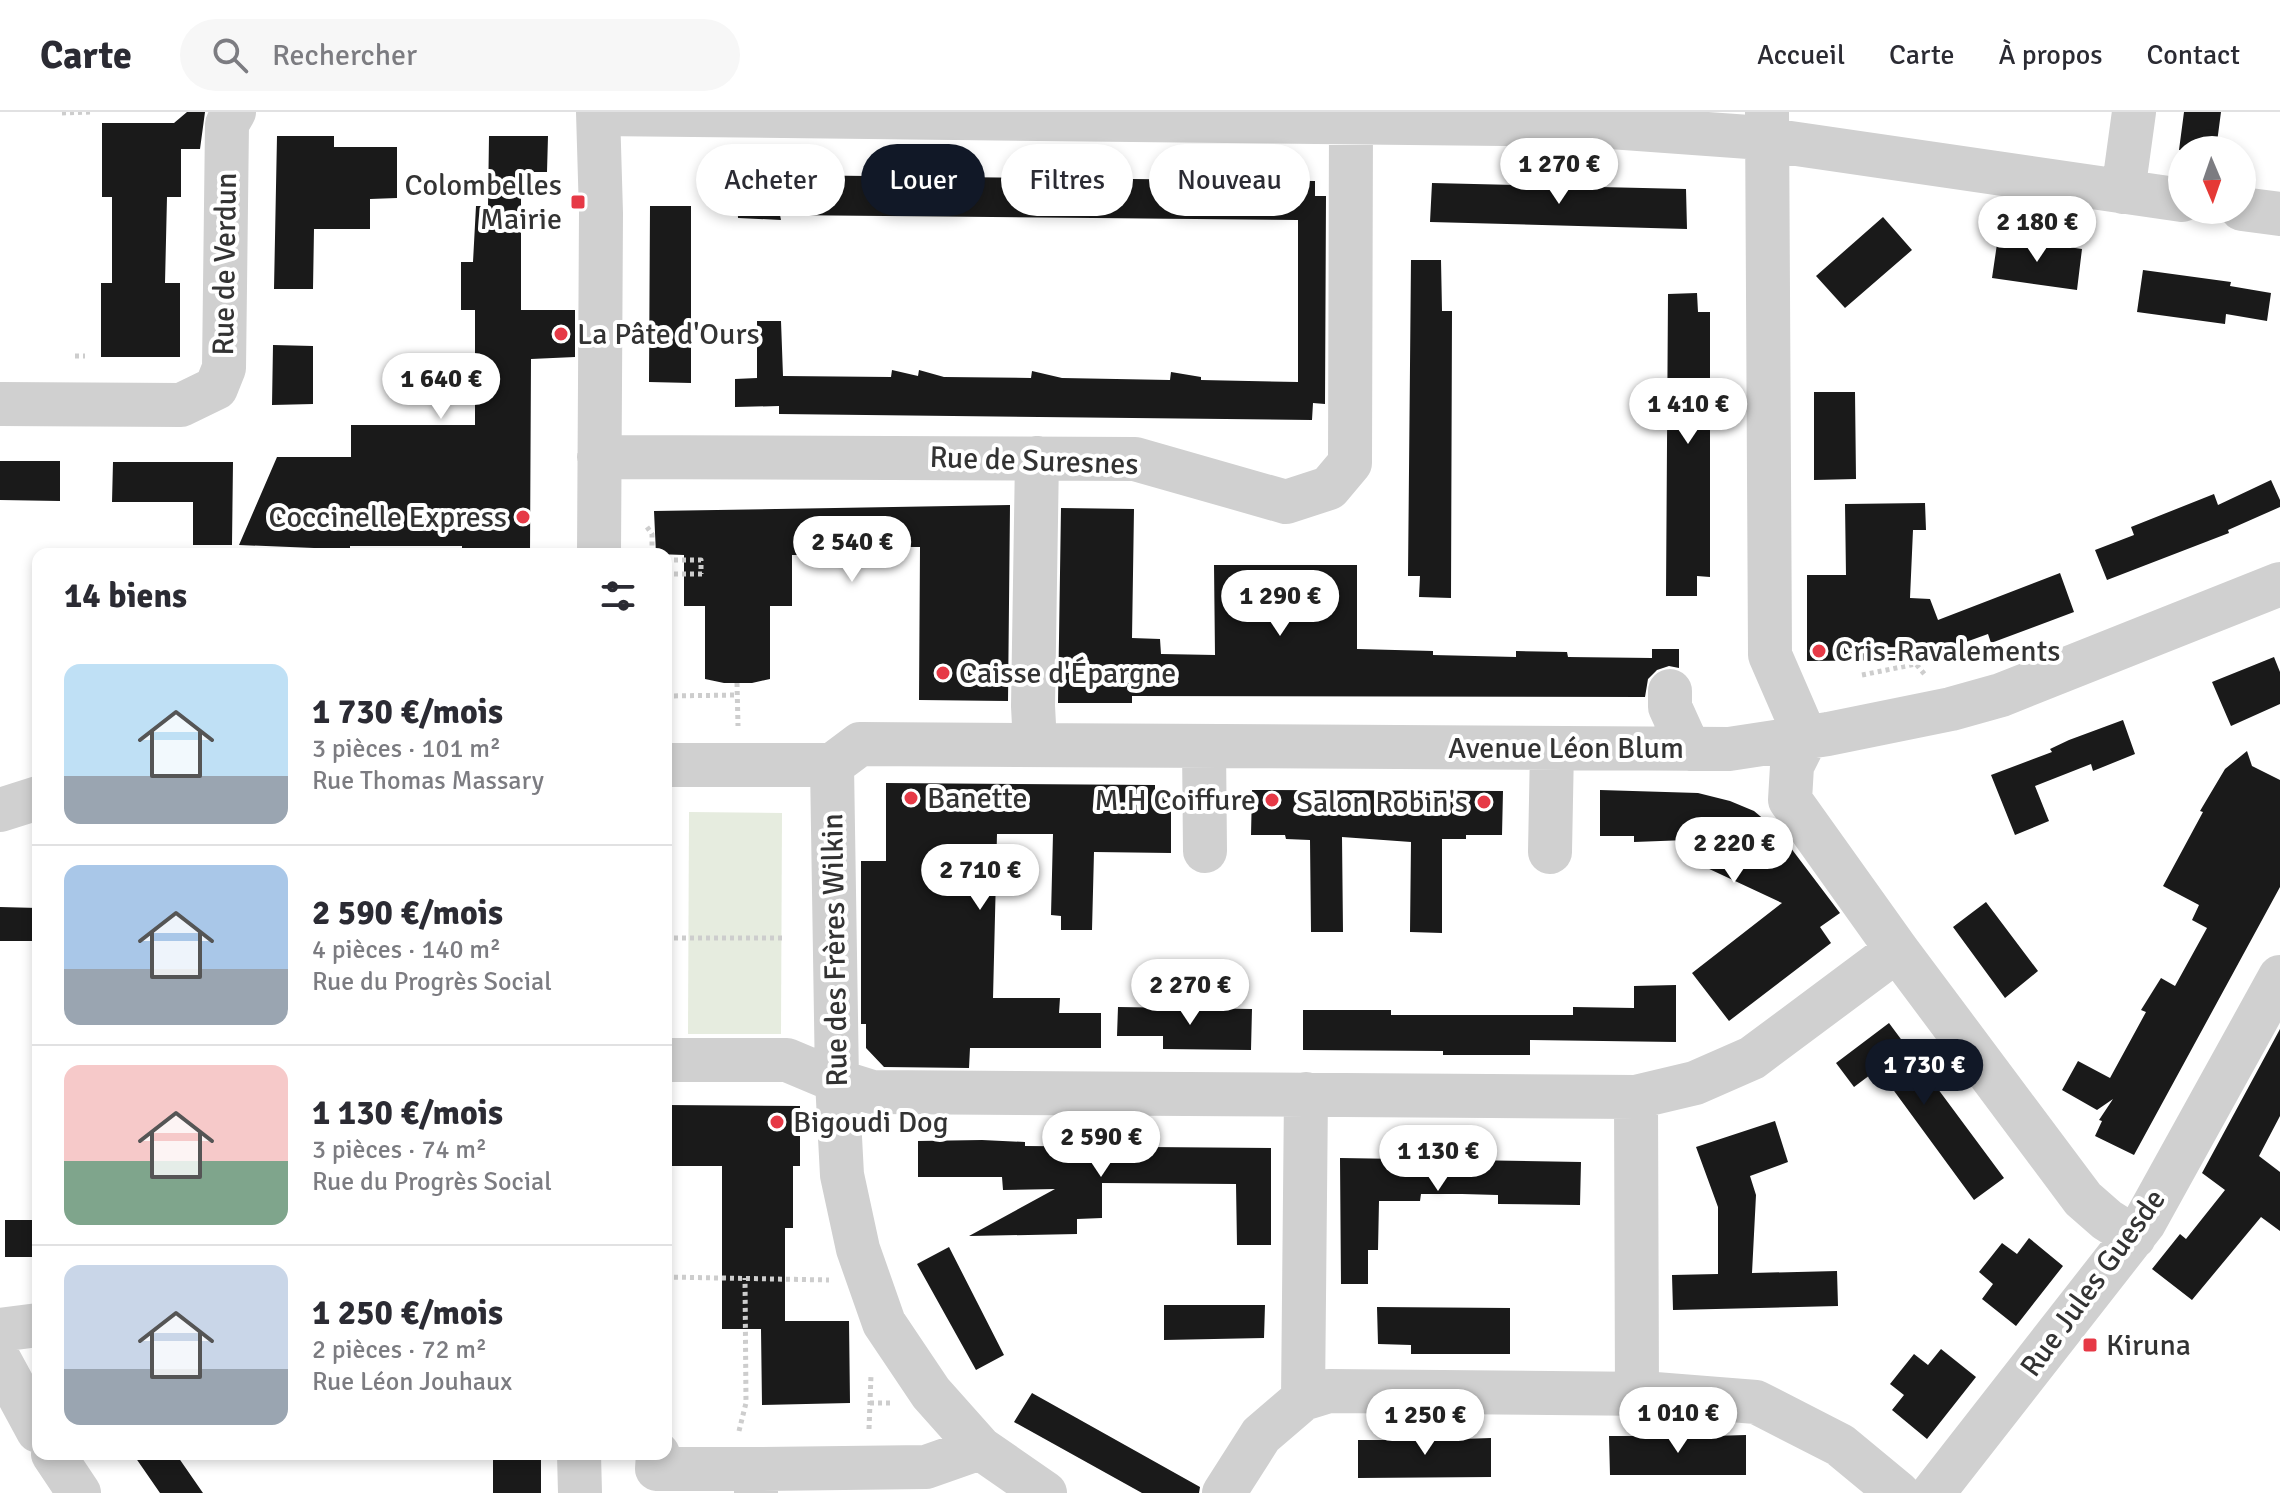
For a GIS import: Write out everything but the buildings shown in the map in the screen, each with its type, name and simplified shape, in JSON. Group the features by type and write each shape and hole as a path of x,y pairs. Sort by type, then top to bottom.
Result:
{"street":[{"name":"Rue de Verdun","path":"0,404 181,405 216,388 224,368 227,124 234,112"},
{"path":"2123,192 2134,112"},
{"path":"599,548 599,113 952,115 1351,123 1445,118 1583,125 1767,126 2168,198"},
{"name":"Rue de Suresnes","path":"599,457 1135,459 1286,502 1329,488 1350,463 1351,123"},
{"path":"1767,126 1770,655 1806,738 1792,766 1790,800 1897,950 2083,1199 2107,1220 2134,1237"},
{"path":"2256,211 2280,214"},
{"path":"1035,744 1037,458"},
{"name":"Avenue Léon Blum","path":"832,765 860,744 1729,749 1806,738 1951,709 2001,695 2280,584"},
{"path":"1670,691 1670,707 1689,749"},
{"path":"1204,746 1205,851"},
{"path":"1550,852 1552,748"},
{"path":"672,765 832,765"},
{"name":"Rue des Frères Wilkin","path":"832,765 837,1081 842,1175 849,1217 884,1323 931,1393 980,1448 1045,1493"},
{"path":"0,810 32,800"},
{"path":"672,1060 787,1060 872,1092 1636,1097 1695,1083 1752,1058 1897,950"},
{"name":"Rue Jules Guesde","path":"1933,1493 2134,1237 2280,977"},
{"path":"1303,1399 1306,1094"},
{"path":"1636,1097 1637,1394"},
{"path":"0,1330 32,1326"},
{"path":"0,1361 32,1420"},
{"path":"1224,1493 1261,1435 1303,1399 1329,1391 1637,1394 1756,1402 1840,1445 1898,1493"},
{"path":"658,1460 657,1469 926,1467 980,1448"},
{"path":"57,1460 79,1493"},
{"path":"579,1460 580,1493"}],"path":[{"path":"62,113 91,112"},
{"path":"75,356 85,356"},
{"path":"647,527 652,534 652,548"},
{"path":"672,560 701,560 703,574 672,574"},
{"path":"1862,675 1916,664 1927,677"},
{"path":"737,683 739,731"},
{"path":"672,696 738,695"},
{"path":"672,938 786,938"},
{"path":"672,1277 831,1280"},
{"path":"745,1278 749,1467"},
{"path":"869,1431 870,1396"}],"shaded area":[{"path":"689,812 782,813 781,1034 688,1034"}],"place":[{"name":"Colombelles Mairie","path":"578,202"},
{"name":"La Pâte d'Ours","path":"561,334"},
{"name":"Coccinelle Express","path":"523,517"},
{"name":"Cris-Ravalements","path":"1819,651"},
{"name":"Caisse d'Épargne","path":"943,673"},
{"name":"Banette","path":"911,798"},
{"name":"M.H Coiffure","path":"1272,800"},
{"name":"Salon Robin's","path":"1484,802"},
{"name":"Bigoudi Dog","path":"777,1122"},
{"name":"Kiruna","path":"2090,1345"}]}
